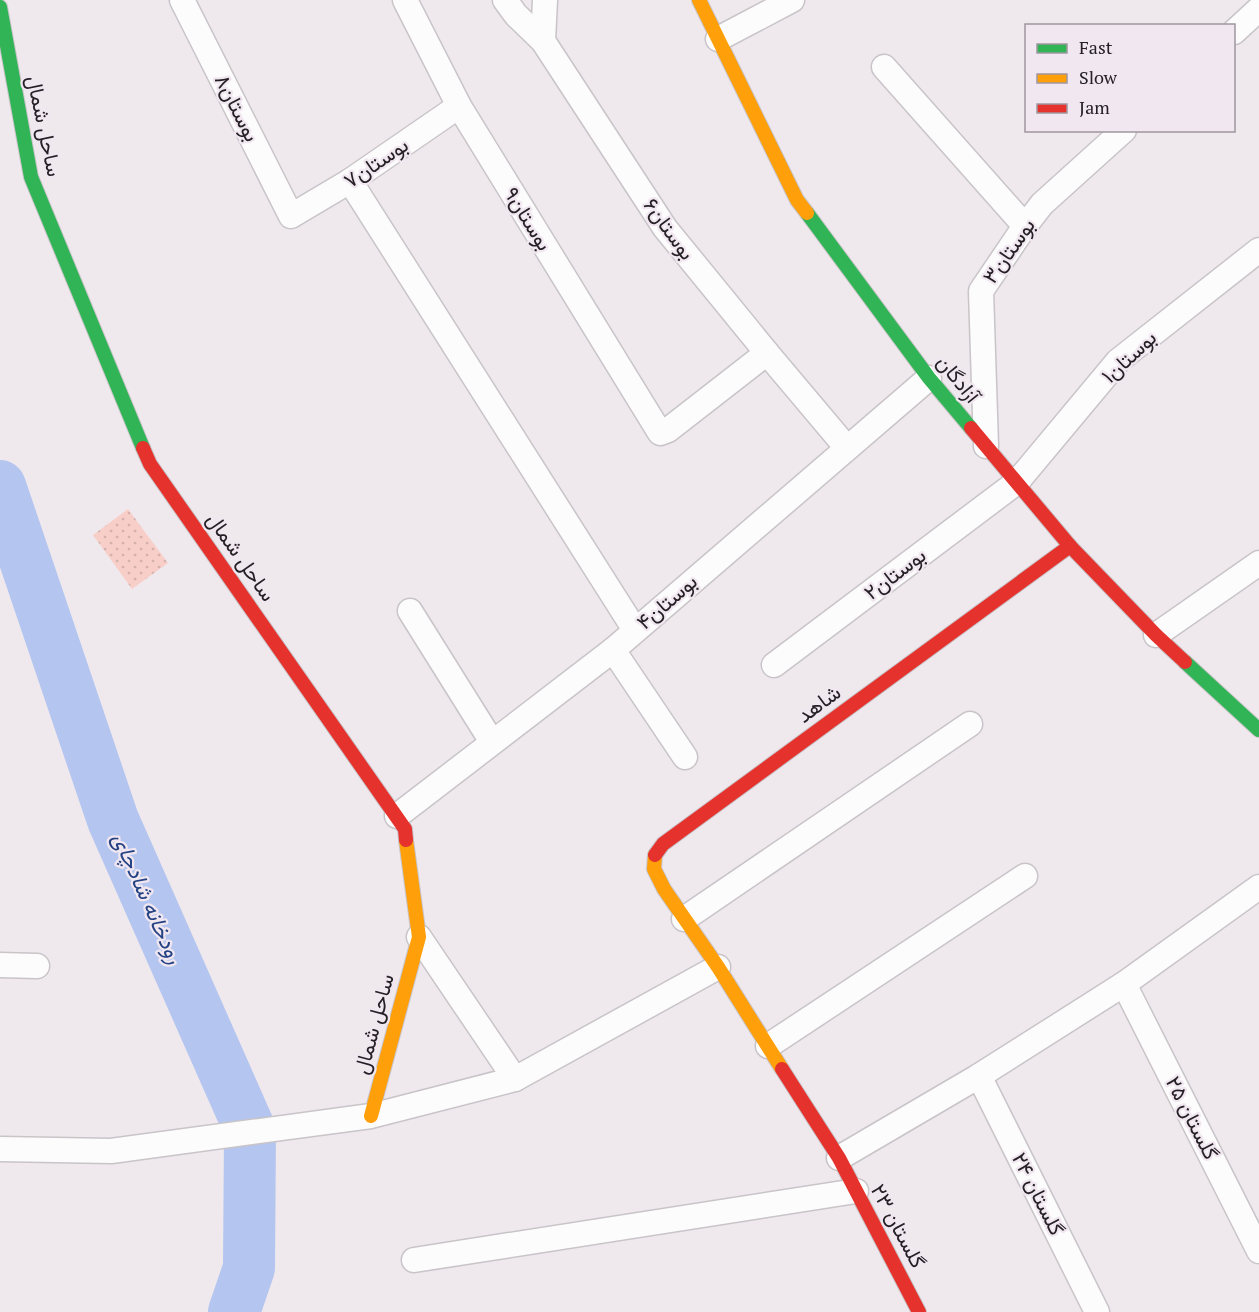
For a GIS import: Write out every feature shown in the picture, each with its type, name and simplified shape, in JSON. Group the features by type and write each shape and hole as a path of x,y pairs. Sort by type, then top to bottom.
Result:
{"street":[{"name":"بوستان۸","path":"182,0 291,216"},
{"name":"بوستان۹","path":"405,0 459,106 660,433 668,430 767,353"},
{"name":"بوستان۶","path":"505,0 516,15 543,41 665,228 847,448"},
{"path":"543,41 545,0"},
{"name":"آزادگان","path":"699,0 797,200 929,378 1070,546 1156,636 1259,730"},
{"path":"718,39 792,0"},
{"name":"ساحل شمال","path":"0,7 31,177 150,464 405,829 419,937 371,1116"},
{"path":"1235,30 1259,9"},
{"path":"884,67 1025,226"},
{"name":"بوستان۷","path":"291,216 350,181 459,106"},
{"name":"بوستان۳","path":"986,446 981,291 1042,204 1122,132"},
{"path":"350,181 635,630"},
{"name":"بوستان۱","path":"1017,482 1118,361 1259,250"},
{"name":"بوستان۴","path":"397,816 613,650 929,378"},
{"name":"بوستان۲","path":"774,666 1017,482"},
{"name":"شاهد","path":"684,919 654,869 655,853 663,844 1070,546"},
{"path":"1156,636 1259,563"},
{"path":"410,611 492,742"},
{"path":"613,650 685,757"},
{"path":"684,919 970,724"},
{"path":"768,1046 1025,876"},
{"path":"839,1158 979,1076 1124,984 1259,887"},
{"name":"گلستان ۲۳","path":"684,919 718,967 839,1158 919,1312"},
{"path":"419,937 516,1079"},
{"path":"0,964 36,966"},
{"path":"0,1149 111,1151 371,1116 516,1079 718,967"},
{"name":"گلستان ۲۵","path":"1124,984 1259,1251"},
{"name":"گلستان ۲۴","path":"979,1076 1097,1312"},
{"path":"414,1260 856,1191"}],"shaded area":[{"path":"128,509 168,563 132,589 93,535"}],"waterway":[{"name":"رودخانه شادچای","path":"0,486 113,820 250,1130 249,1268 234,1312"}],"traffic: fast":[{"path":"0,7 31,177 143,448"},
{"path":"807,213 929,378 971,428"},
{"path":"1185,662 1259,730"}],"traffic: slow":[{"path":"699,0 797,200 807,213"},
{"path":"371,1116 419,937 406,840"},
{"path":"655,855 654,869 664,889 718,967 782,1069"}],"traffic: jam":[{"path":"971,428 1070,546 1185,662"},
{"path":"143,448 150,464 405,829 406,840"},
{"path":"655,855 663,844 1070,546"},
{"path":"782,1069 839,1158 919,1312"}]}
